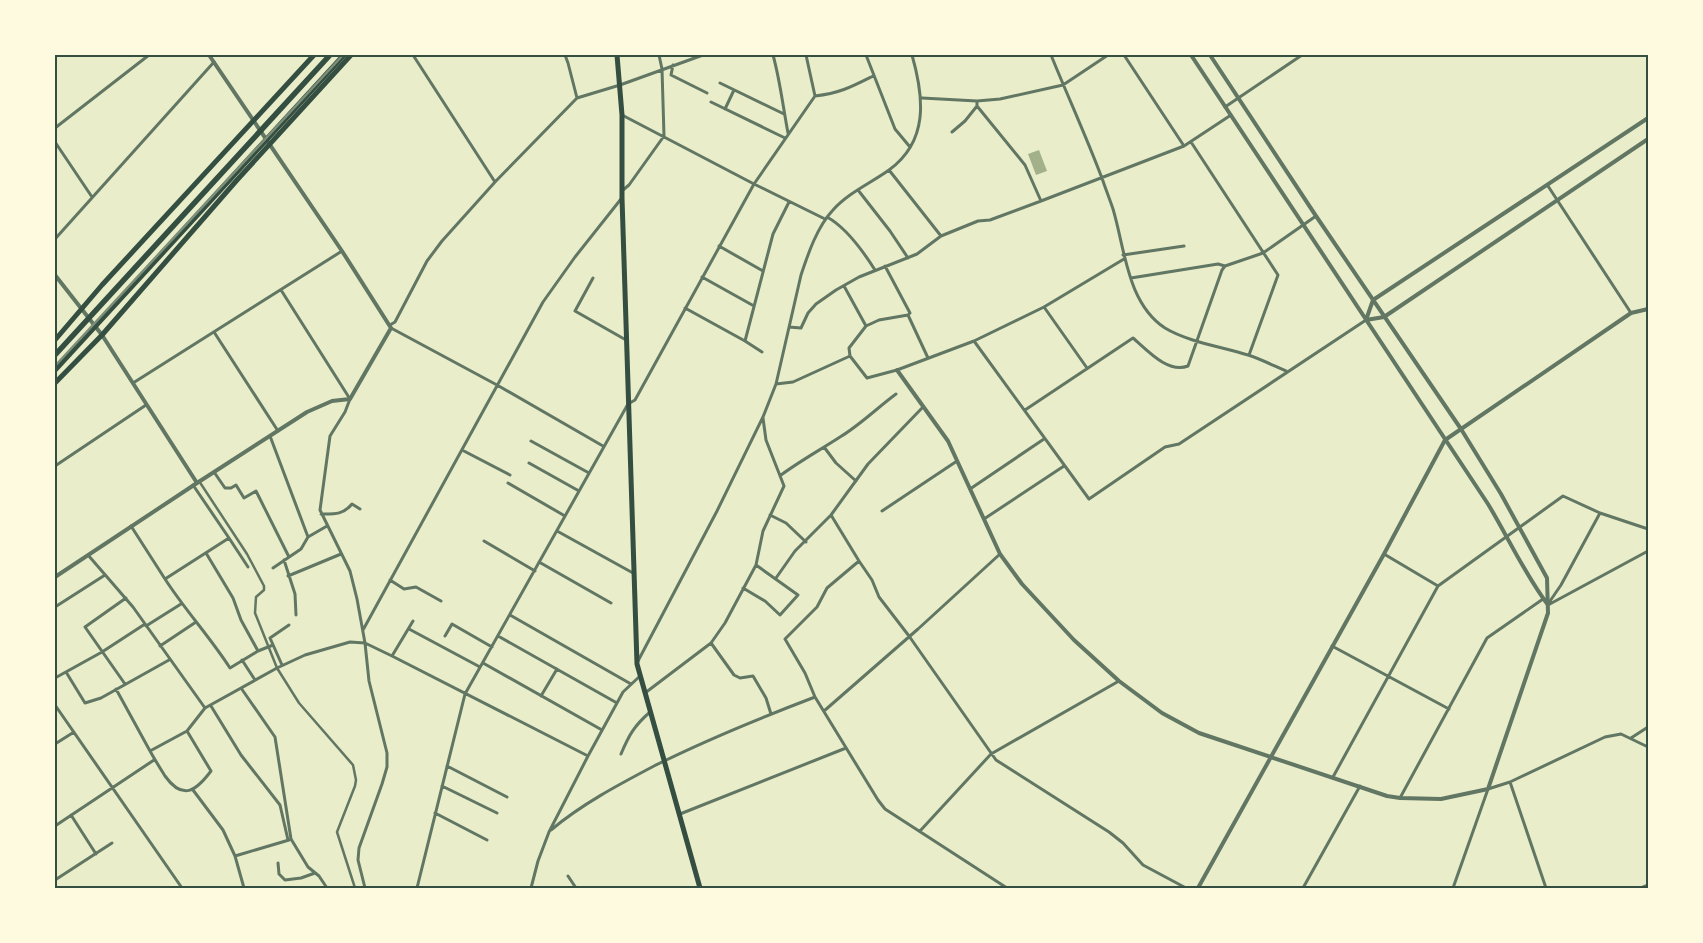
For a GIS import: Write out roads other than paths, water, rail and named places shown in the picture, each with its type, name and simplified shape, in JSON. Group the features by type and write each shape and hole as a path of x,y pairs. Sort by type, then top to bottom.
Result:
{"highway":[{"path":"55,356 330,55"},
{"path":"55,370 344,55"}],"main road":[{"path":"55,340 102,285 314,55"},
{"path":"55,383 102,335 269,144 351,55"},
{"path":"617,55 622,115 622,198 637,664 700,888"}],"street":[{"path":"55,128 148,55"},
{"path":"210,55 391,327 498,385 603,446"},
{"path":"413,55 495,182"},
{"path":"565,55 577,98"},
{"path":"622,191 629,185 664,136 662,69 659,55"},
{"path":"365,888 358,860 359,848 382,784 387,767 387,753 369,682 365,643 350,571 320,510 330,436 395,322 427,261 442,241 495,182 577,98 620,85 703,55"},
{"path":"773,55 778,72 788,132"},
{"path":"806,55 814,96"},
{"path":"866,55 895,129 910,148"},
{"path":"637,664 717,511 763,416 776,384 803,267 826,218 834,208 858,190 890,170 903,158 910,148 917,131 922,98 912,55"},
{"path":"1050,55 1102,178 1113,210 1130,278 1152,317 1166,328 1196,340 1249,355 1287,372"},
{"path":"922,98 977,103 1063,85 1108,55"},
{"path":"1124,55 1184,146"},
{"path":"1192,55 1445,440 1507,536 1531,582 1548,605"},
{"path":"1210,55 1316,216 1461,428 1520,527 1547,578 1548,613 1452,888"},
{"path":"1225,107 1302,55"},
{"path":"55,239 214,62"},
{"path":"673,65 671,75 707,94"},
{"path":"417,888 465,694 603,446 628,404 635,400 754,184 814,96 840,92 873,76"},
{"path":"720,83 784,114"},
{"path":"725,109 734,90"},
{"path":"711,102 785,138"},
{"path":"952,132 965,121 977,103"},
{"path":"977,103 1025,165 1041,201"},
{"path":"622,115 789,202 836,222 853,242 859,245 875,270"},
{"path":"789,327 801,328 808,313 816,304 844,286 875,270 918,254 942,236 978,222 990,220 1184,146 1231,115"},
{"path":"1366,320 1373,300 1548,186 1648,118"},
{"path":"974,341 1089,499 1165,447 1179,444 1366,320 1384,317 1648,139"},
{"path":"55,142 92,197"},
{"path":"1191,142 1278,275 1249,355"},
{"path":"890,170 942,236"},
{"path":"1548,186 1631,313"},
{"path":"858,190 908,258"},
{"path":"362,631 543,302 606,216 622,198"},
{"path":"745,341 773,234 789,202"},
{"path":"1130,278 1218,264 1225,266 1263,253 1316,216"},
{"path":"719,246 763,271"},
{"path":"908,315 879,320 866,326 849,348 850,356 867,378 897,370 974,341 1044,307 1124,257 1184,246"},
{"path":"133,383 342,251"},
{"path":"885,266 910,312 908,315 928,358"},
{"path":"1025,410 1133,338 1162,362 1182,368 1188,366 1196,340 1225,266"},
{"path":"55,275 102,335 248,567"},
{"path":"702,277 754,306"},
{"path":"593,278 575,311 626,340"},
{"path":"844,286 866,326"},
{"path":"281,290 350,399"},
{"path":"1044,307 1088,368"},
{"path":"685,308 762,352"},
{"path":"1198,888 1272,758 1445,440 1631,313 1648,309"},
{"path":"214,332 278,430"},
{"path":"776,384 793,382 850,356"},
{"path":"897,370 948,441 1000,554 1022,584 1063,628 1119,681 1162,713 1199,733 1387,796 1400,798 1441,799 1488,789 1510,782 1605,737 1621,734 1648,747"},
{"path":"781,475 858,425 896,394"},
{"path":"55,577 278,430 318,407 332,401 350,399"},
{"path":"55,466 146,405"},
{"path":"776,578 795,552 831,515 868,464 923,407"},
{"path":"644,693 711,643 725,623 756,565 763,531 784,486 766,440 763,416"},
{"path":"270,436 308,537"},
{"path":"969,489 1044,438"},
{"path":"531,441 589,473"},
{"path":"824,447 836,463 856,481"},
{"path":"462,450 510,474"},
{"path":"882,511 956,461"},
{"path":"529,463 578,491"},
{"path":"984,519 1064,466"},
{"path":"214,472 225,488 231,488 236,485 244,498 256,491 289,557"},
{"path":"196,483 247,554 264,586 264,590 256,597 255,613 270,646 277,668 299,703 355,771 355,786 337,832 355,888"},
{"path":"508,483 565,516"},
{"path":"1333,777 1438,586 1563,496 1600,513 1648,529"},
{"path":"321,514 336,514 347,511 352,504 360,509"},
{"path":"1548,605 1600,513"},
{"path":"770,515 786,524 806,542"},
{"path":"831,515 872,580 879,597 909,636 996,760 1109,832 1143,865 1186,888"},
{"path":"131,526 181,604 215,644 230,668 270,646"},
{"path":"273,568 301,549 308,537 327,526"},
{"path":"557,530 634,573"},
{"path":"165,579 229,538"},
{"path":"484,541 535,571"},
{"path":"1548,605 1648,551"},
{"path":"206,553 233,598 241,620 258,651"},
{"path":"288,576 341,554"},
{"path":"824,711 1000,554"},
{"path":"1384,554 1438,586"},
{"path":"88,555 126,598 205,708"},
{"path":"284,560 294,594 296,614"},
{"path":"859,561 827,588 817,607 785,639 805,673 815,697 878,800 885,808 1007,888"},
{"path":"539,562 611,603"},
{"path":"743,588 765,601 780,615 798,595 756,565"},
{"path":"55,607 104,574"},
{"path":"390,580 404,588 416,587 441,601"},
{"path":"125,684 85,627 126,598"},
{"path":"1400,798 1488,638 1543,598"},
{"path":"55,678 181,604"},
{"path":"510,615 631,684"},
{"path":"160,646 196,622"},
{"path":"392,656 414,622"},
{"path":"445,636 452,624 492,646"},
{"path":"282,665 270,646 270,638 289,625"},
{"path":"409,629 480,667"},
{"path":"498,636 617,703"},
{"path":"150,752 187,731 205,708 282,665 305,655 350,642 365,643 588,756"},
{"path":"711,643 734,674 740,678 753,676 766,698 770,714"},
{"path":"1332,646 1449,709"},
{"path":"66,672 85,703 101,698 169,660"},
{"path":"242,660 255,680"},
{"path":"483,663 602,730"},
{"path":"541,696 557,669"},
{"path":"531,888 538,861 550,830 588,756 623,692 640,676"},
{"path":"920,832 991,754 1119,681"},
{"path":"241,688 275,737 289,840"},
{"path":"116,689 150,752 172,786 184,792 193,790 211,770 187,731"},
{"path":"550,830 594,799 703,742 815,697"},
{"path":"55,705 182,888"},
{"path":"211,706 241,755 280,805 289,840 308,867 327,888"},
{"path":"620,754 634,728 650,712"},
{"path":"1631,738 1648,727"},
{"path":"55,744 74,732"},
{"path":"679,815 846,748"},
{"path":"55,826 155,760"},
{"path":"447,766 507,797"},
{"path":"1510,782 1545,888"},
{"path":"442,786 497,813"},
{"path":"1304,888 1360,786"},
{"path":"193,790 223,830 235,856 244,888"},
{"path":"435,813 487,840"},
{"path":"71,815 96,854"},
{"path":"235,856 289,840"},
{"path":"55,880 112,843"},
{"path":"278,863 280,874 285,880 315,873"},
{"path":"568,876 576,888"},
{"path":"1641,888 1648,886"}],"railway":[{"path":"55,366 343,55"}]}
